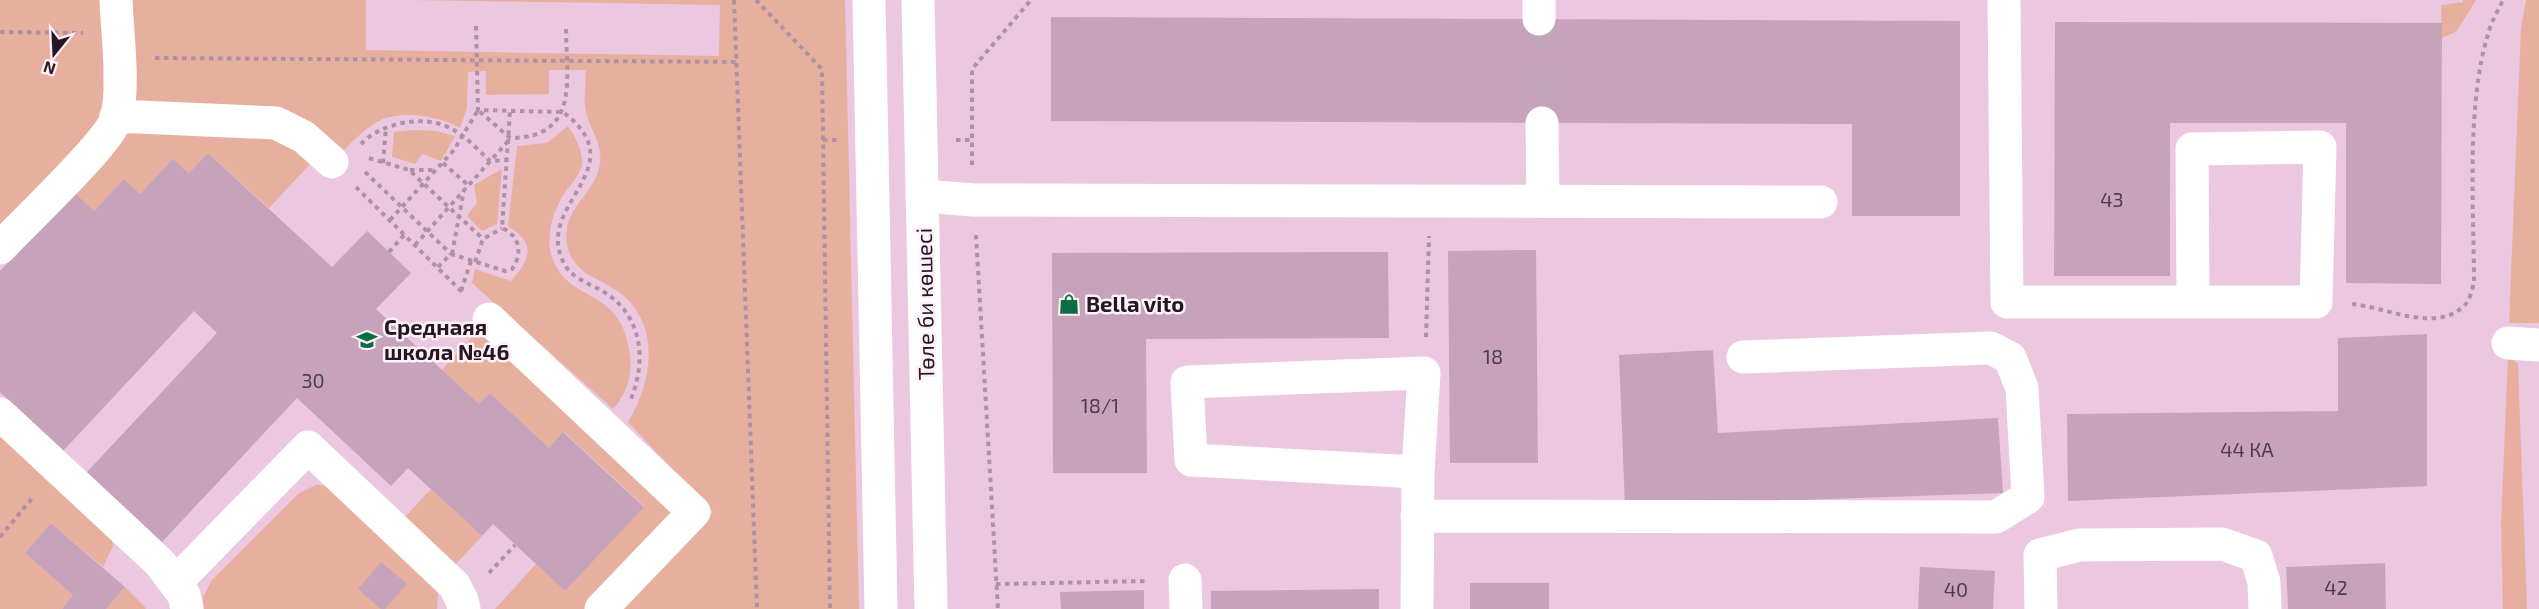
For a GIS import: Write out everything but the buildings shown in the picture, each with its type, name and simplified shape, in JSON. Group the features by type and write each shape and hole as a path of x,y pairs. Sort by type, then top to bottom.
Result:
{"main road":[{"path":"0,248 101,142 116,116 116,0"},
{"path":"869,0 881,609"},
{"name":"Төле би көшесі","path":"918,0 931,609"},
{"path":"2004,0 2007,302 2316,302 2320,147 2192,149 2193,301"},
{"path":"116,116 276,123 288,127 342,160"},
{"path":"1542,123 1543,200"},
{"path":"922,196 974,200 1821,202"},
{"path":"489,319 694,512 601,609"},
{"path":"1417,516 1996,517 2028,497 2022,388 2010,358 1991,348 1743,357"},
{"path":"1417,609 1418,472 1424,373 1187,382 1191,460 1418,472"},
{"path":"0,414 160,563 181,596 308,447 454,585 464,609"},
{"path":"2042,609 2040,555 2079,545 2222,544 2256,556 2264,582 2265,609"}],"path":[{"path":"734,0 757,609"},
{"path":"756,0 822,69 830,609"},
{"path":"998,609 970,140 972,69 1031,0"},
{"path":"2316,302 2356,304 2419,318 2445,317 2466,304 2474,283 2475,109 2479,69 2488,32 2503,0"},
{"path":"390,220 443,163 478,110 477,26"},
{"path":"478,110 510,138 530,137 544,132 563,112 567,99 566,27"},
{"path":"0,32 117,33"},
{"path":"149,58 736,62"},
{"path":"478,110 563,112 574,121 584,136 590,153 589,169 585,181 564,210 558,244 561,259 570,272 620,303 630,314 640,349 639,372 635,389 624,410 606,429"},
{"path":"502,228 510,138 510,111"},
{"path":"342,160 364,140 386,127 428,122 448,127 490,161 508,160"},
{"path":"383,163 386,127"},
{"path":"415,245 510,138"},
{"path":"342,160 383,163 409,170 437,170"},
{"path":"342,160 402,207 451,254 505,270 512,269 517,262 519,246 515,237 502,228"},
{"path":"342,160 390,220 489,319"},
{"path":"443,163 468,185"},
{"path":"409,170 483,239"},
{"path":"438,267 451,254 464,190"},
{"path":"1424,373 1431,200"},
{"path":"461,291 483,239 502,228"},
{"path":"389,252 404,235"},
{"path":"0,537 59,469"},
{"path":"996,584 1185,595"}],"shaded area":[{"path":"0,0 366,0 366,50 719,56 720,5 409,0 845,0 859,609 620,609 713,512 628,422 647,375 648,341 644,326 625,297 582,270 570,255 567,244 569,220 592,184 600,163 599,148 586,113 586,70 549,70 549,94 486,95 486,71 468,72 467,108 460,128 431,117 408,115 386,118 372,125 341,153 132,101 131,70 103,70 104,103 100,121 0,227"},
{"path":"2463,0 2476,0 2457,31 2442,38 2441,5 2463,2"},
{"path":"2526,0 2539,0 2539,323 2509,323 2521,28"},
{"path":"568,126 580,149 582,164 554,215 551,224 550,251 561,274 572,284 607,306 617,317 625,333 630,355 629,378 622,397 613,409 472,283 475,269 511,281 523,266 528,252 527,246 523,239 508,226 517,146 547,143"},
{"path":"130,129 254,134 286,142 311,163 269,208 208,153 189,173 173,159 140,194 124,179 94,211 74,192"},
{"path":"436,131 455,136 441,161 422,154 415,164 392,157 394,132"},
{"path":"502,169 497,224 482,231 467,216 477,203 474,185"},
{"path":"479,329 674,513 587,609 495,609 536,564 565,591 644,506 564,432 549,448 490,393 479,404 442,370"},
{"path":"2508,355 2518,364 2527,609 2503,609 2501,525"},
{"path":"0,429 110,532 113,546 103,567 51,523 25,553 73,595 62,609 0,609"},
{"path":"316,485 326,485 434,584 438,594 437,609 204,609 203,597 212,580 299,493"},
{"path":"431,489 482,536 454,566 403,519"},
{"path":"125,587 145,607 146,609 106,609"}],"tunnel":[{"path":"1539,19 1542,123"}],"place":[{"name":"Bella vito","path":"1069,304"},
{"name":"Среднаяя школа №46","path":"367,340"}]}
